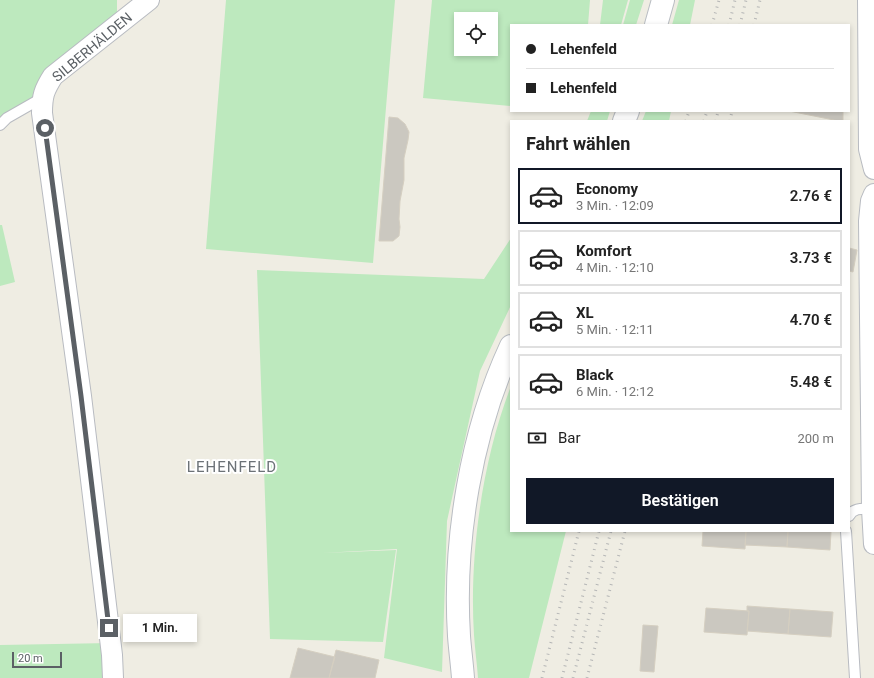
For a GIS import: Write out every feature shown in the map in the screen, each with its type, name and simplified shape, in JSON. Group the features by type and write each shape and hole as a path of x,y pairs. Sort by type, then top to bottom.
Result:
{"main road":[{"path":"656,24 663,0"},
{"path":"463,678 459,635 459,569 462,534 472,464 481,429 492,392 510,348"}],"street":[{"name":"SILBERHÄLDEN","path":"42,98 46,87 53,76 149,0"},
{"path":"868,0 869,149 874,169"},
{"path":"42,98 42,113 82,403 112,655 113,678"},
{"path":"874,194 871,201 869,220 872,509 874,544"}],"lane":[{"path":"0,125 7,118 42,98"},
{"path":"850,514 858,508 872,509"},
{"path":"846,532 855,678"}],"green space":[{"path":"0,0 117,0 117,12 78,45 46,87 0,125"},
{"path":"226,0 395,0 373,263 206,249"},
{"path":"432,0 590,0 588,24 510,24 510,106 423,98"},
{"path":"603,0 628,0 621,24 600,24"},
{"path":"630,0 644,0 636,24 623,24"},
{"path":"679,0 695,0 690,24 672,24"},
{"path":"591,112 610,112 607,120 587,120"},
{"path":"646,112 671,112 669,120 642,120"},
{"path":"0,225 2,225 15,282 0,286"},
{"path":"510,240 510,307 480,371 447,521 442,672 384,658 397,549 322,553 396,550 383,642 270,639 257,270 484,279"},
{"path":"510,389 510,532 566,532 529,678 478,678 473,605 476,541 485,477 492,445"},
{"path":"111,643 113,678 0,678 0,645"}],"building":[{"path":"794,112 843,112 843,120 834,120"},
{"path":"389,117 398,118 405,124 409,132 404,158 404,180 400,201 399,236 393,241 379,241"},
{"path":"850,248 857,250 853,272 850,271"},
{"path":"703,532 746,532 745,549 702,546"},
{"path":"746,532 788,532 787,547 745,545"},
{"path":"788,532 831,532 830,550 787,547"},
{"path":"747,606 790,609 788,634 747,631 749,611 747,611"},
{"path":"706,608 749,611 747,635 704,632"},
{"path":"790,609 833,612 831,637 788,634"},
{"path":"643,625 658,626 654,672 640,671"},
{"path":"298,648 335,657 329,678 290,678"},
{"path":"336,650 379,660 375,678 329,678"}],"railway":[{"path":"712,24 719,0"},
{"path":"729,24 735,0"},
{"path":"740,24 746,0"},
{"path":"754,24 760,0"},
{"path":"686,120 689,112"},
{"path":"704,120 707,112"},
{"path":"716,120 718,112"},
{"path":"730,120 732,112"},
{"path":"542,678 579,532"},
{"path":"562,678 599,532"},
{"path":"573,678 611,532"},
{"path":"587,678 625,532"}],"district":[{"name":"LEHENFELD","path":"232,467"}],"route":[{"path":"45,128 81,396 109,628"}]}
